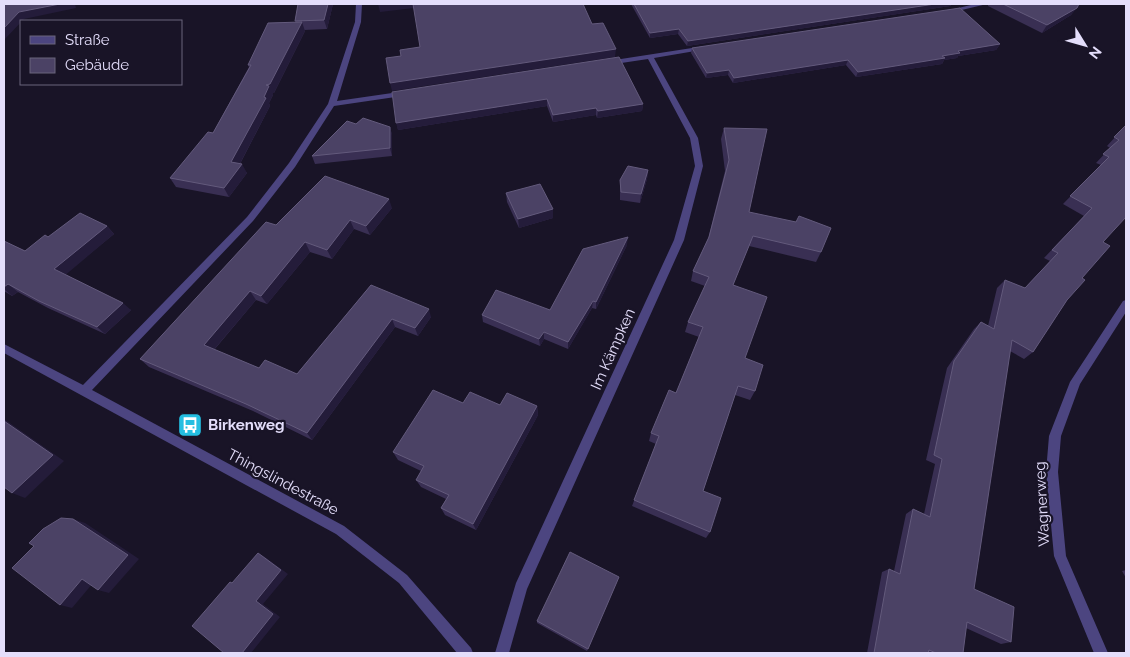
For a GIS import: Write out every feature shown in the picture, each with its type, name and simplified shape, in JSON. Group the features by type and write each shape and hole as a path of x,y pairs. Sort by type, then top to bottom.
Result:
{"street":[{"path":"83,392 250,219 292,165 332,104 358,22 359,4"},
{"path":"941,12 984,4"},
{"path":"602,64 718,46"},
{"name":"Im Kämpken","path":"502,653 521,588 679,240 699,166 694,138 650,57"},
{"path":"332,104 419,91"},
{"name":"Wagnerweg","path":"1101,653 1060,556 1053,463 1055,436 1075,382 1126,304"},
{"name":"Thingslindestraße","path":"4,348 340,530 403,579 466,653"}],"building":[{"path":"4,4 60,4 19,12 4,28"},
{"path":"298,4 328,4 324,20 295,21"},
{"path":"413,4 583,4 592,24 603,23 616,49 390,83 386,58 401,56 400,50 420,47"},
{"path":"634,4 935,4 688,41 679,29 650,33"},
{"path":"1003,4 1079,4 1077,8 1047,25"},
{"path":"960,8 1000,44 958,51 960,53 942,56 945,58 858,72 848,60 734,78 729,70 707,73 692,48"},
{"path":"302,22 270,84 266,85 269,86 264,97 266,98 231,162 242,164 224,188 170,178 208,132 213,133 251,65 248,65 268,23"},
{"path":"619,57 643,104 598,111 596,108 553,115 547,99 396,123 392,92"},
{"path":"363,118 390,127 390,148 312,156 347,121 356,124"},
{"path":"1126,125 1126,217 1103,242 1110,246 1082,278 1085,280 1067,300 1033,352 1012,340 974,589 1014,607 1011,642 967,622 963,653 936,653 929,650 928,653 874,653 889,569 900,574 913,509 930,517 942,459 934,455 954,361 981,322 994,329 1005,280 1025,288 1058,253 1052,250 1092,208 1070,196 1109,157 1103,154 1119,140 1114,137"},
{"path":"724,128 767,129 749,212 796,222 799,216 831,228 821,252 753,236 733,285 767,297 745,358 763,365 755,391 738,386 703,491 721,498 710,532 634,500 659,436 651,433 669,390 676,393 703,327 688,322 709,277 693,271 709,237 729,160"},
{"path":"628,166 648,170 641,194 621,192 620,180"},
{"path":"325,176 389,199 366,226 350,220 327,250 305,242 261,296 250,291 204,345 259,368 265,360 297,374 371,285 429,309 415,328 392,319 307,433 246,404 140,359 266,222 276,225"},
{"path":"540,184 553,209 518,219 506,193"},
{"path":"80,213 107,226 54,269 123,303 97,327 39,301 8,284 4,287 4,241 25,251 45,235 48,237"},
{"path":"628,237 596,302 593,301 568,342 544,332 539,339 482,315 496,290 550,310 583,249"},
{"path":"433,390 463,403 470,392 500,405 507,393 537,406 473,524 441,508 449,495 416,480 424,466 393,452"},
{"path":"4,421 53,455 12,493 4,487"},
{"path":"61,518 73,519 128,555 98,590 82,579 60,605 12,568 34,546 29,543 43,529"},
{"path":"570,552 619,577 588,649 537,621"},
{"path":"258,553 281,570 256,601 273,614 242,653 224,653 192,626"}],"place":[{"name":"Birkenweg","path":"190,425"}]}
